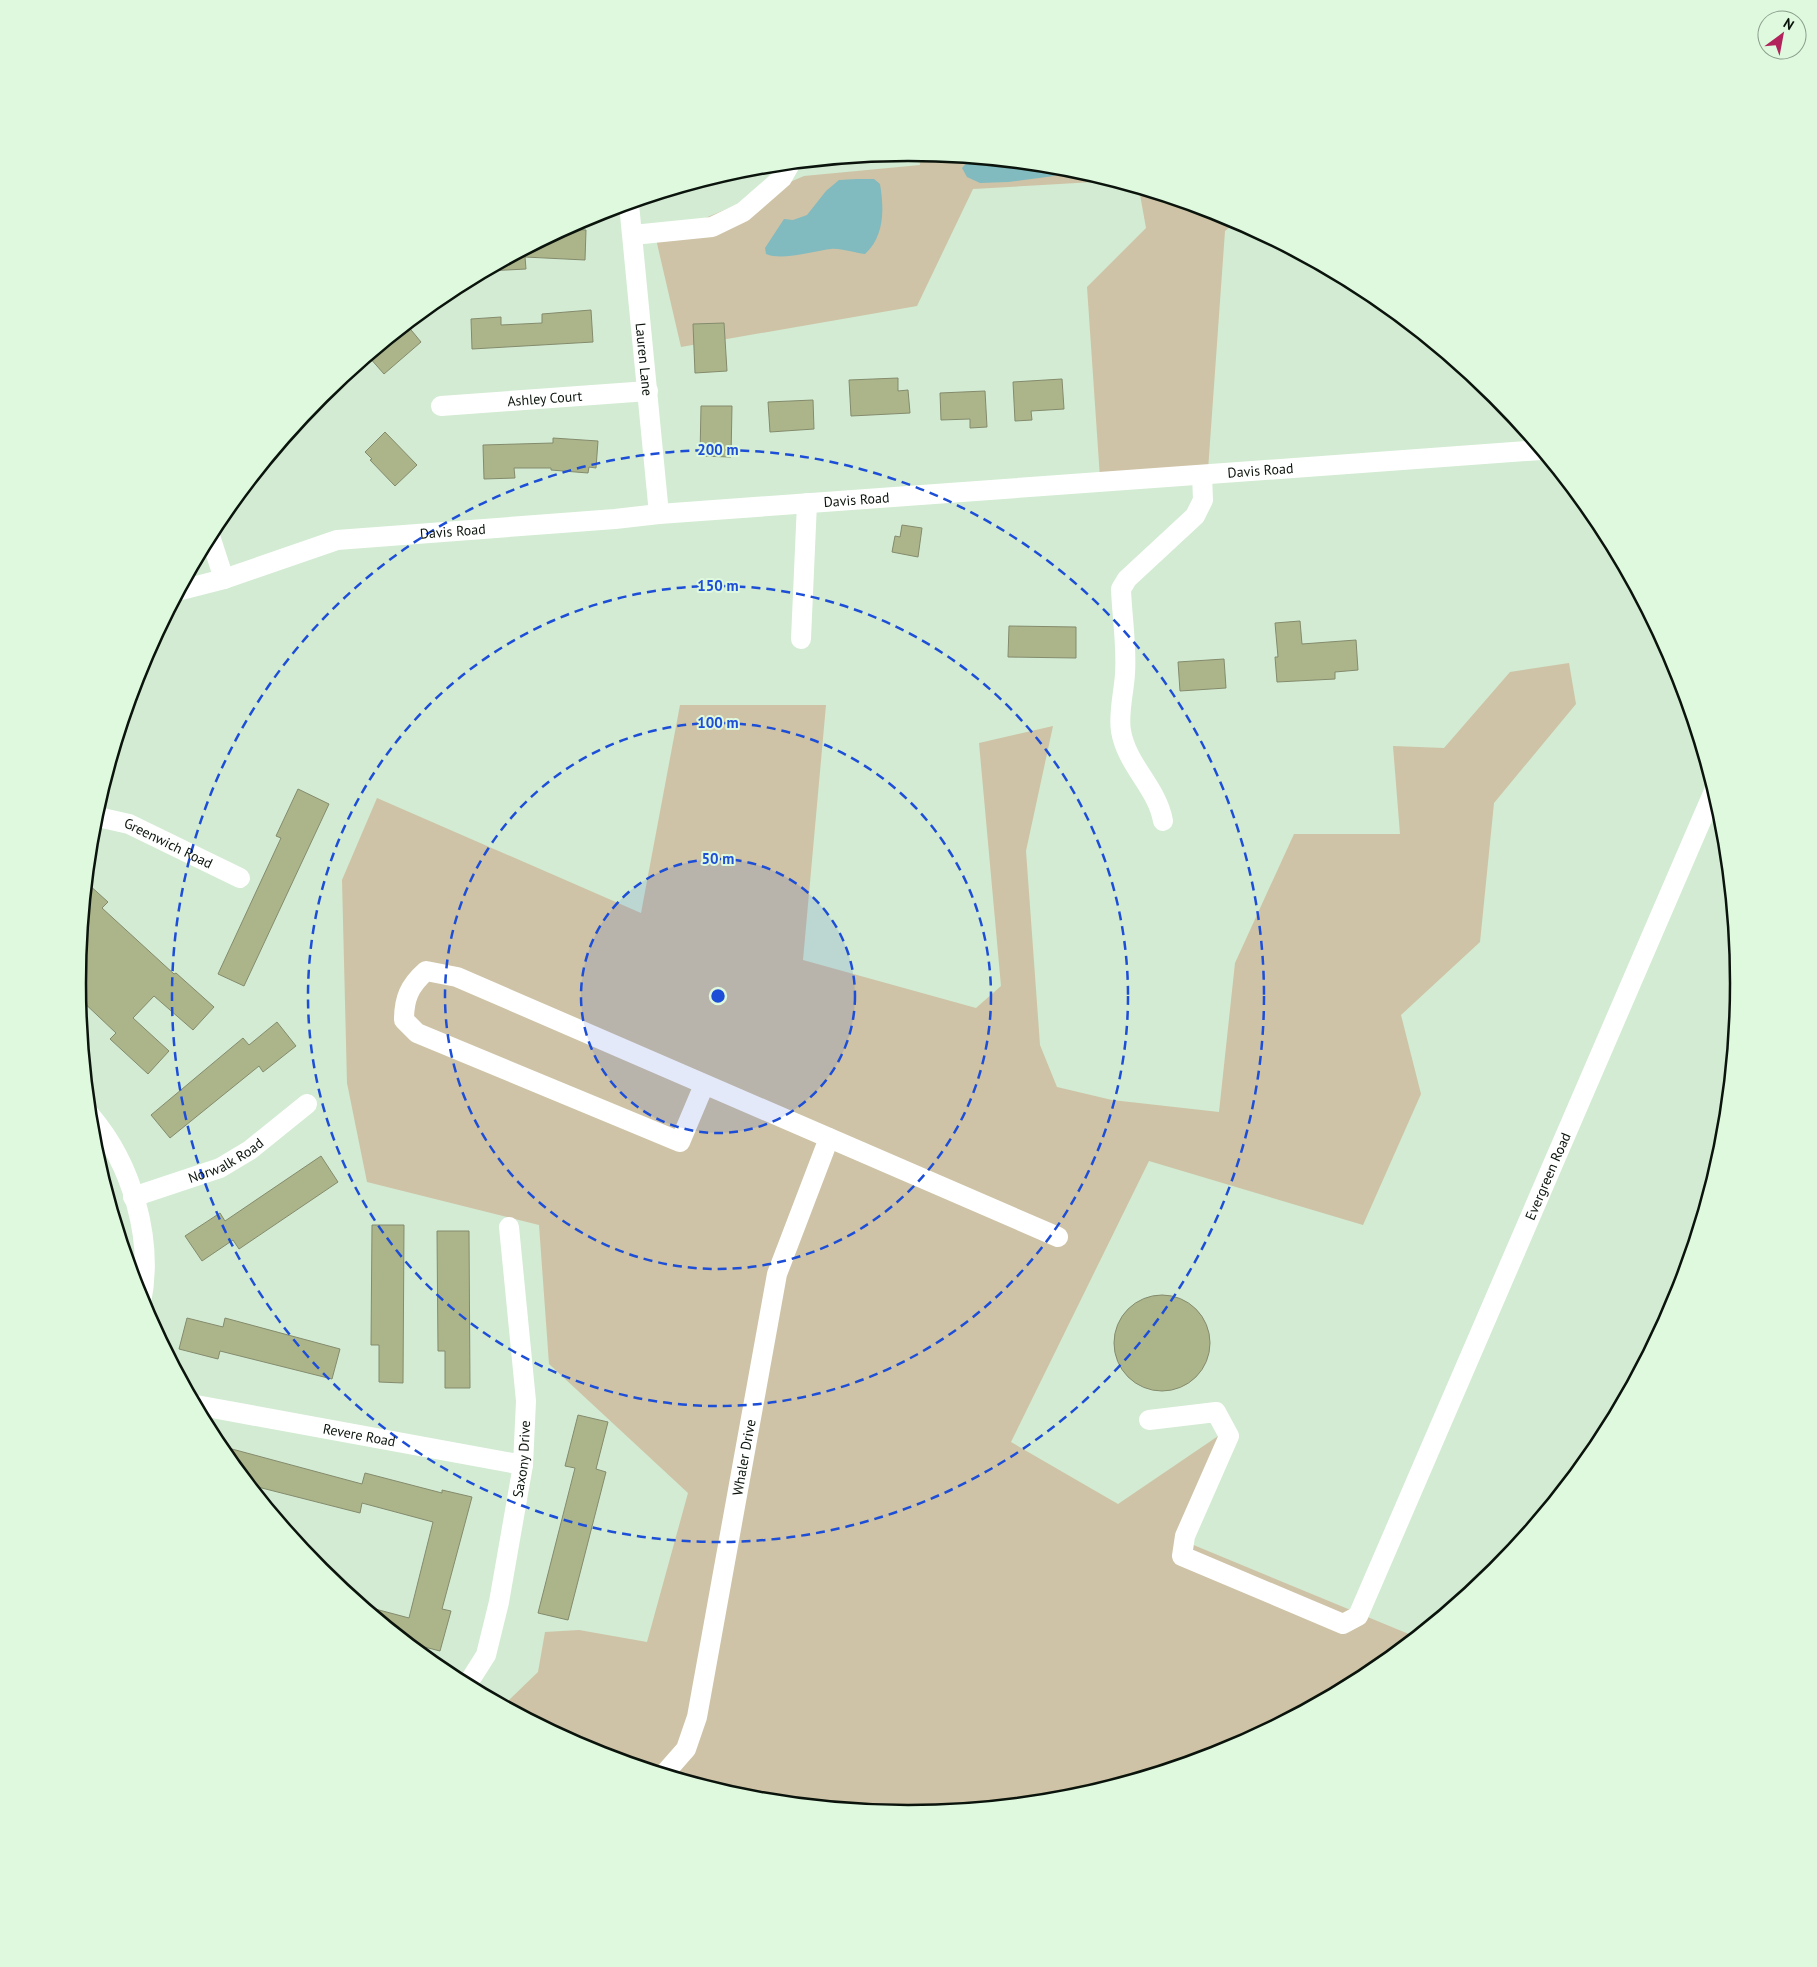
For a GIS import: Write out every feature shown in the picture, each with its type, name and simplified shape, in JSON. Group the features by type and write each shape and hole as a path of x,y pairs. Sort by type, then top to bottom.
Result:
{"street":[{"path":"633,235 712,228 743,212 782,178 786,170"},
{"name":"Lauren Lane","path":"631,210 659,514"},
{"name":"Ashley Court","path":"441,406 648,391"},
{"name":"Davis Road","path":"187,588 224,579 337,540 806,503 1535,450"},
{"path":"1163,821 1161,809 1153,792 1127,752 1121,730 1126,672 1121,589 1127,579 1195,516 1203,500 1202,475"},
{"path":"802,639 806,503"},
{"path":"213,545 224,579"},
{"name":"Evergreen Road","path":"1149,1420 1216,1412 1229,1436 1185,1536 1182,1556 1343,1624 1358,1616 1710,801"},
{"name":"Greenwich Road","path":"103,818 129,824 240,878"},
{"path":"704,1085 680,1142 417,1034 404,1020 404,1005 414,982 426,971 457,977 1058,1237"},
{"name":"Norwalk Road","path":"133,1197 220,1168 250,1150 307,1104"},
{"path":"99,1129 123,1163 140,1217 145,1259 143,1282"},
{"name":"Whaler Drive","path":"668,1769 686,1749 697,1717 778,1274 829,1138"},
{"name":"Saxony Drive","path":"471,1679 486,1654 500,1602 523,1464 526,1401 509,1227"},
{"name":"Revere Road","path":"203,1406 523,1464"}],"shaded area":[{"path":"920,161 1016,168 1091,182 973,189 917,306 681,347 656,239 804,176 920,165"},
{"path":"1140,195 1173,205 1230,227 1225,231 1208,470 1100,478 1087,287 1146,228"},
{"path":"1569,663 1576,704 1494,803 1480,942 1401,1015 1421,1094 1363,1225 1149,1161 1011,1442 1118,1504 1227,1430 1179,1539 1411,1635 1320,1696 1272,1721 1223,1743 1173,1762 1121,1778 1069,1790 1016,1799 962,1804 908,1806 855,1804 801,1799 748,1790 696,1778 644,1762 594,1743 508,1702 538,1672 545,1632 579,1630 647,1642 688,1493 549,1364 539,1225 367,1182 347,1083 342,880 377,798 641,913 680,705 826,705 803,960 976,1008 1001,986 979,743 1053,726 1026,851 1040,1045 1057,1087 1112,1100 1219,1112 1235,963 1294,834 1400,834 1393,746 1444,748 1510,672"}],"water":[{"path":"966,163 1016,168 1055,175 1008,182 980,183 967,177 962,168"},
{"path":"874,179 880,184 881,193 882,221 880,230 872,247 865,254 835,249 789,256 766,254 765,248 784,219 793,220 807,215 826,191 839,180"}],"building":[{"path":"581,230 586,230 585,260 525,257 526,269 498,270 545,246"},
{"path":"591,310 593,342 472,349 471,319 501,317 501,325 542,323 542,314"},
{"path":"724,323 727,371 695,373 693,324"},
{"path":"410,329 421,342 384,374 372,360"},
{"path":"898,378 898,391 908,390 910,413 851,416 849,380"},
{"path":"1062,379 1064,409 1031,411 1032,420 1015,421 1013,382"},
{"path":"985,391 987,427 970,428 970,419 941,420 940,393"},
{"path":"813,400 814,429 770,432 768,402"},
{"path":"701,406 732,406 731,457 700,456"},
{"path":"385,432 417,465 395,486 370,460 372,459 365,452"},
{"path":"553,438 598,441 596,468 589,467 588,473 551,470 551,468 514,468 515,478 484,479 483,445 553,443"},
{"path":"902,525 922,528 918,557 892,552 895,536 900,537"},
{"path":"1300,621 1302,644 1356,640 1358,670 1335,672 1335,679 1277,682 1275,657 1278,657 1275,623"},
{"path":"1009,626 1076,627 1076,658 1008,657"},
{"path":"1224,659 1226,688 1180,691 1178,662"},
{"path":"298,789 329,804 244,986 218,974 281,838 276,836"},
{"path":"92,887 108,902 102,908 174,974 176,973 214,1007 193,1030 154,996 133,1018 169,1051 148,1074 110,1039 116,1033 87,1005 88,930"},
{"path":"277,1022 296,1046 263,1072 259,1066 170,1138 151,1115 243,1038 249,1045"},
{"path":"321,1156 338,1182 239,1249 233,1240 202,1261 185,1236 220,1213 225,1221"},
{"path":"372,1225 404,1225 403,1383 379,1382 379,1345 371,1345"},
{"path":"437,1231 469,1231 470,1388 445,1388 445,1351 438,1351"},
{"path":"1162,1295 1180,1299 1196,1309 1206,1325 1210,1343 1206,1361 1196,1377 1180,1387 1162,1391 1144,1387 1128,1377 1118,1361 1114,1343 1118,1325 1128,1309 1144,1299"},
{"path":"187,1318 223,1327 225,1318 340,1349 332,1379 220,1351 218,1359 179,1349"},
{"path":"578,1415 608,1422 596,1469 606,1472 568,1620 538,1613 575,1468 565,1466"},
{"path":"231,1449 362,1484 365,1473 442,1493 442,1490 472,1497 442,1609 451,1611 440,1651 423,1647 374,1609 409,1618 433,1522 362,1503 360,1513 259,1487"}]}
